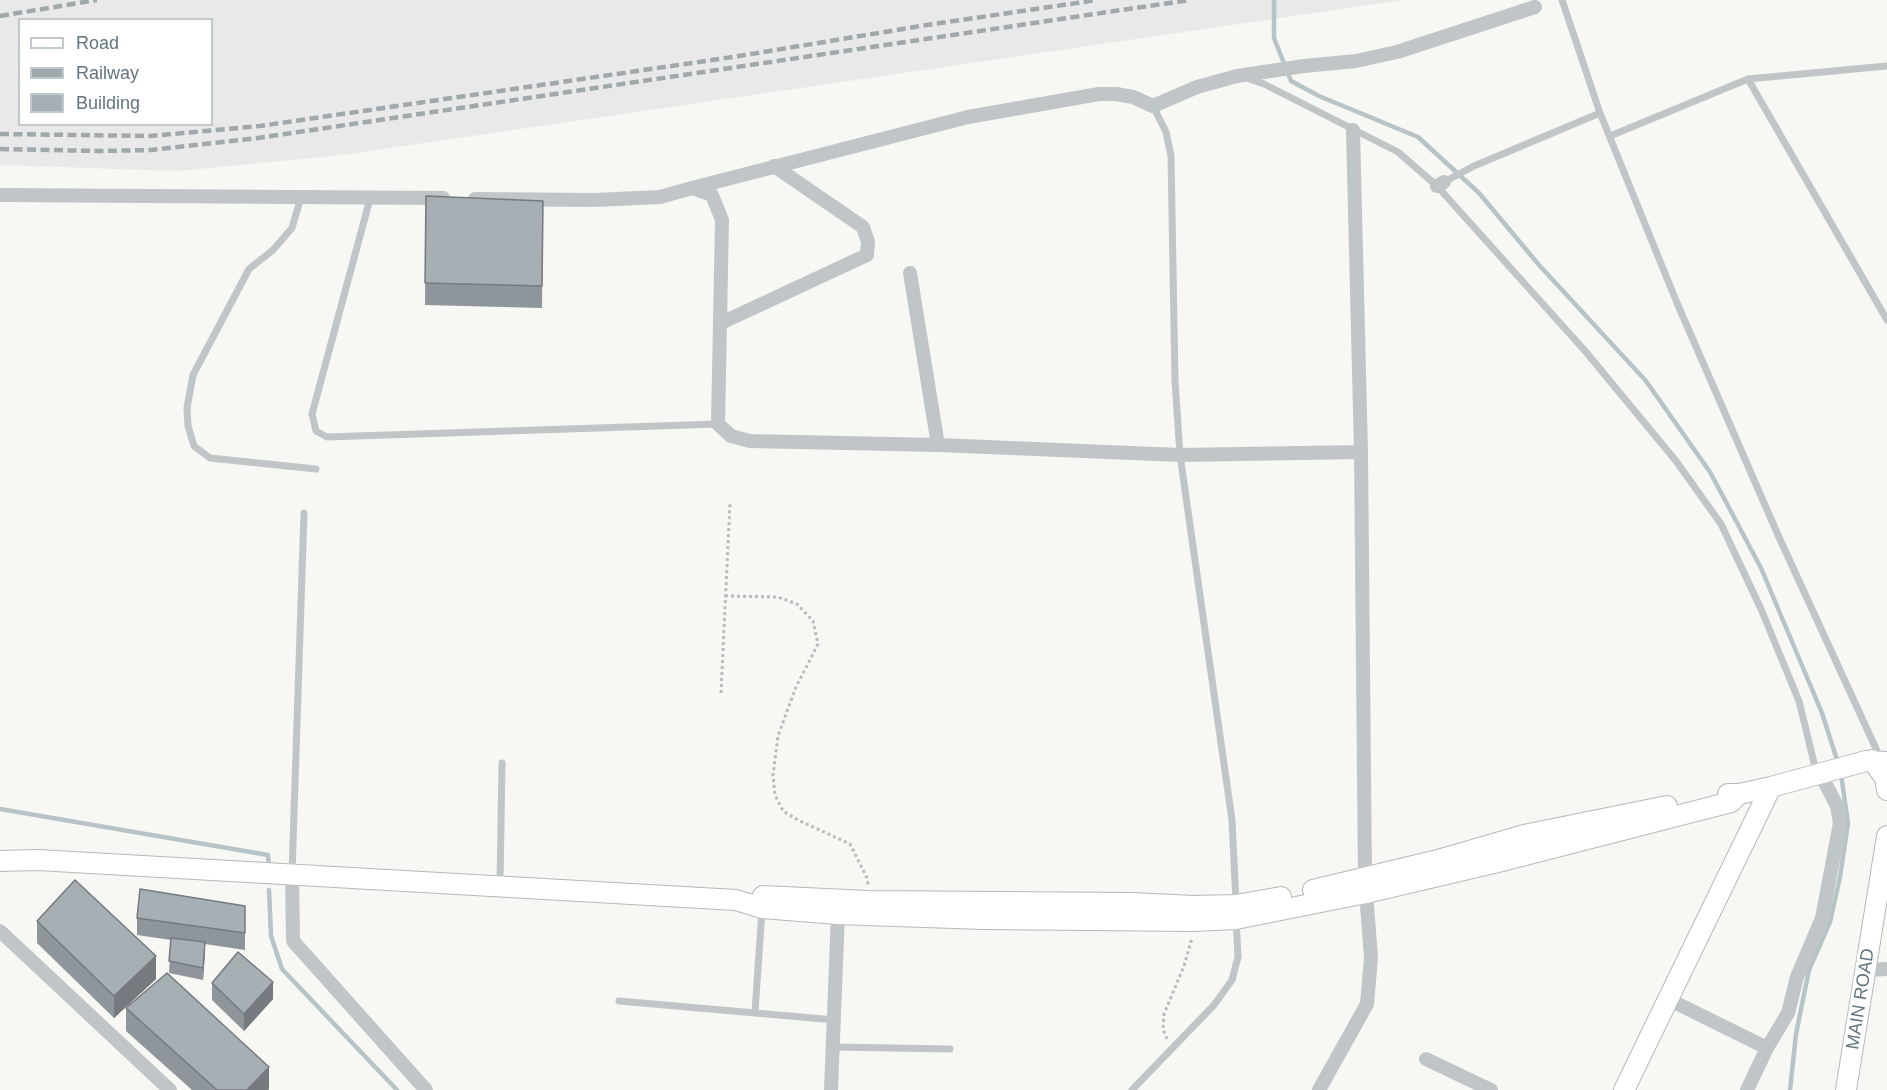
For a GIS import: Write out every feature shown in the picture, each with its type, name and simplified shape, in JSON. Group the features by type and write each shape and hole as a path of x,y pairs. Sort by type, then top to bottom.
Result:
{"street":[{"path":"0,195 594,200 660,197 968,117 1099,94 1125,95 1153,106 1197,87 1237,76 1356,61 1397,52 1535,7"},
{"path":"1319,1090 1367,1004 1371,958 1366,886 1361,452 1353,130"},
{"path":"721,323 867,255 868,242 863,227 774,166"},
{"path":"692,188 712,195 722,219 718,424 730,436 750,441 938,445 1180,455 1361,452"},
{"path":"910,273 938,445"},
{"path":"0,861 38,860 736,900 762,908 838,914 982,919 1193,921 1366,886 1438,860 1524,835 1771,787 1881,756 1887,790"},
{"path":"1747,1090 1767,1048 1788,1013 1797,977 1822,918 1840,822 1837,806 1820,773"},
{"path":"1624,1090 1771,787"},
{"name":"MAIN ROAD","path":"1846,1090 1866,970 1882,903 1887,836"},
{"path":"292,875 293,940 426,1090"},
{"path":"736,900 754,896 797,896 868,901 1236,912"},
{"path":"831,1090 838,914"},
{"path":"0,931 170,1090"},
{"path":"1866,970 1887,969"},
{"path":"1668,999 1767,1048"},
{"path":"1426,1059 1491,1090"}],"lane":[{"path":"1562,0 1600,113 1677,303 1778,535 1881,756"},
{"path":"1610,136 1748,79 1887,66"},
{"path":"1237,76 1264,84 1398,152 1441,184 1586,352 1676,461 1721,524 1761,609 1799,701 1820,773"},
{"path":"1748,79 1887,320"},
{"path":"1132,1090 1214,1005 1232,980 1238,957 1232,820 1180,455 1175,381 1171,156 1166,132 1153,106"},
{"path":"1441,184 1474,166 1600,113"},
{"path":"301,197 292,228 273,250 249,269 193,375 187,408 188,426 194,446 210,458 316,469"},
{"path":"370,199 312,414 316,431 327,437 718,424"},
{"path":"292,875 304,513"},
{"path":"500,886 502,763"},
{"path":"755,1012 762,908"},
{"path":"619,1000 835,1020"},
{"path":"834,1047 950,1049"}],"path":[{"path":"721,693 729,503"},
{"path":"725,596 778,597 797,604 813,621 818,644 796,687 778,736 773,774 775,795 783,811 850,844 867,878 868,901"},
{"path":"1174,1047 1166,1038 1163,1029 1164,1014 1189,951 1193,935 1193,921"}],"shaded area":[{"path":"0,0 1403,0 342,155 178,171 0,165"}],"building":[{"path":"426,196 543,201 542,286 425,283"},
{"path":"75,880 156,956 114,996 37,921"},
{"path":"140,889 245,906 245,933 137,918"},
{"path":"171,938 205,942 203,968 169,961"},
{"path":"238,952 273,982 244,1014 212,983"},
{"path":"167,973 269,1067 247,1090 217,1090 126,1008"}],"waterway":[{"path":"1274,0 1274,38 1291,81 1319,96 1418,137 1479,193 1539,265 1646,381 1710,472 1761,568 1822,713 1838,763"},
{"path":"1790,1090 1796,1034 1809,970 1830,922 1840,877 1848,823 1841,774"},
{"path":"0,809 268,855 269,866"},
{"path":"269,890 271,936 282,969 397,1090"}],"railway":[{"path":"0,16 97,0"},
{"path":"0,134 150,136 260,126 733,57 1097,0"},
{"path":"0,149 151,150 258,138 1189,0"}]}
